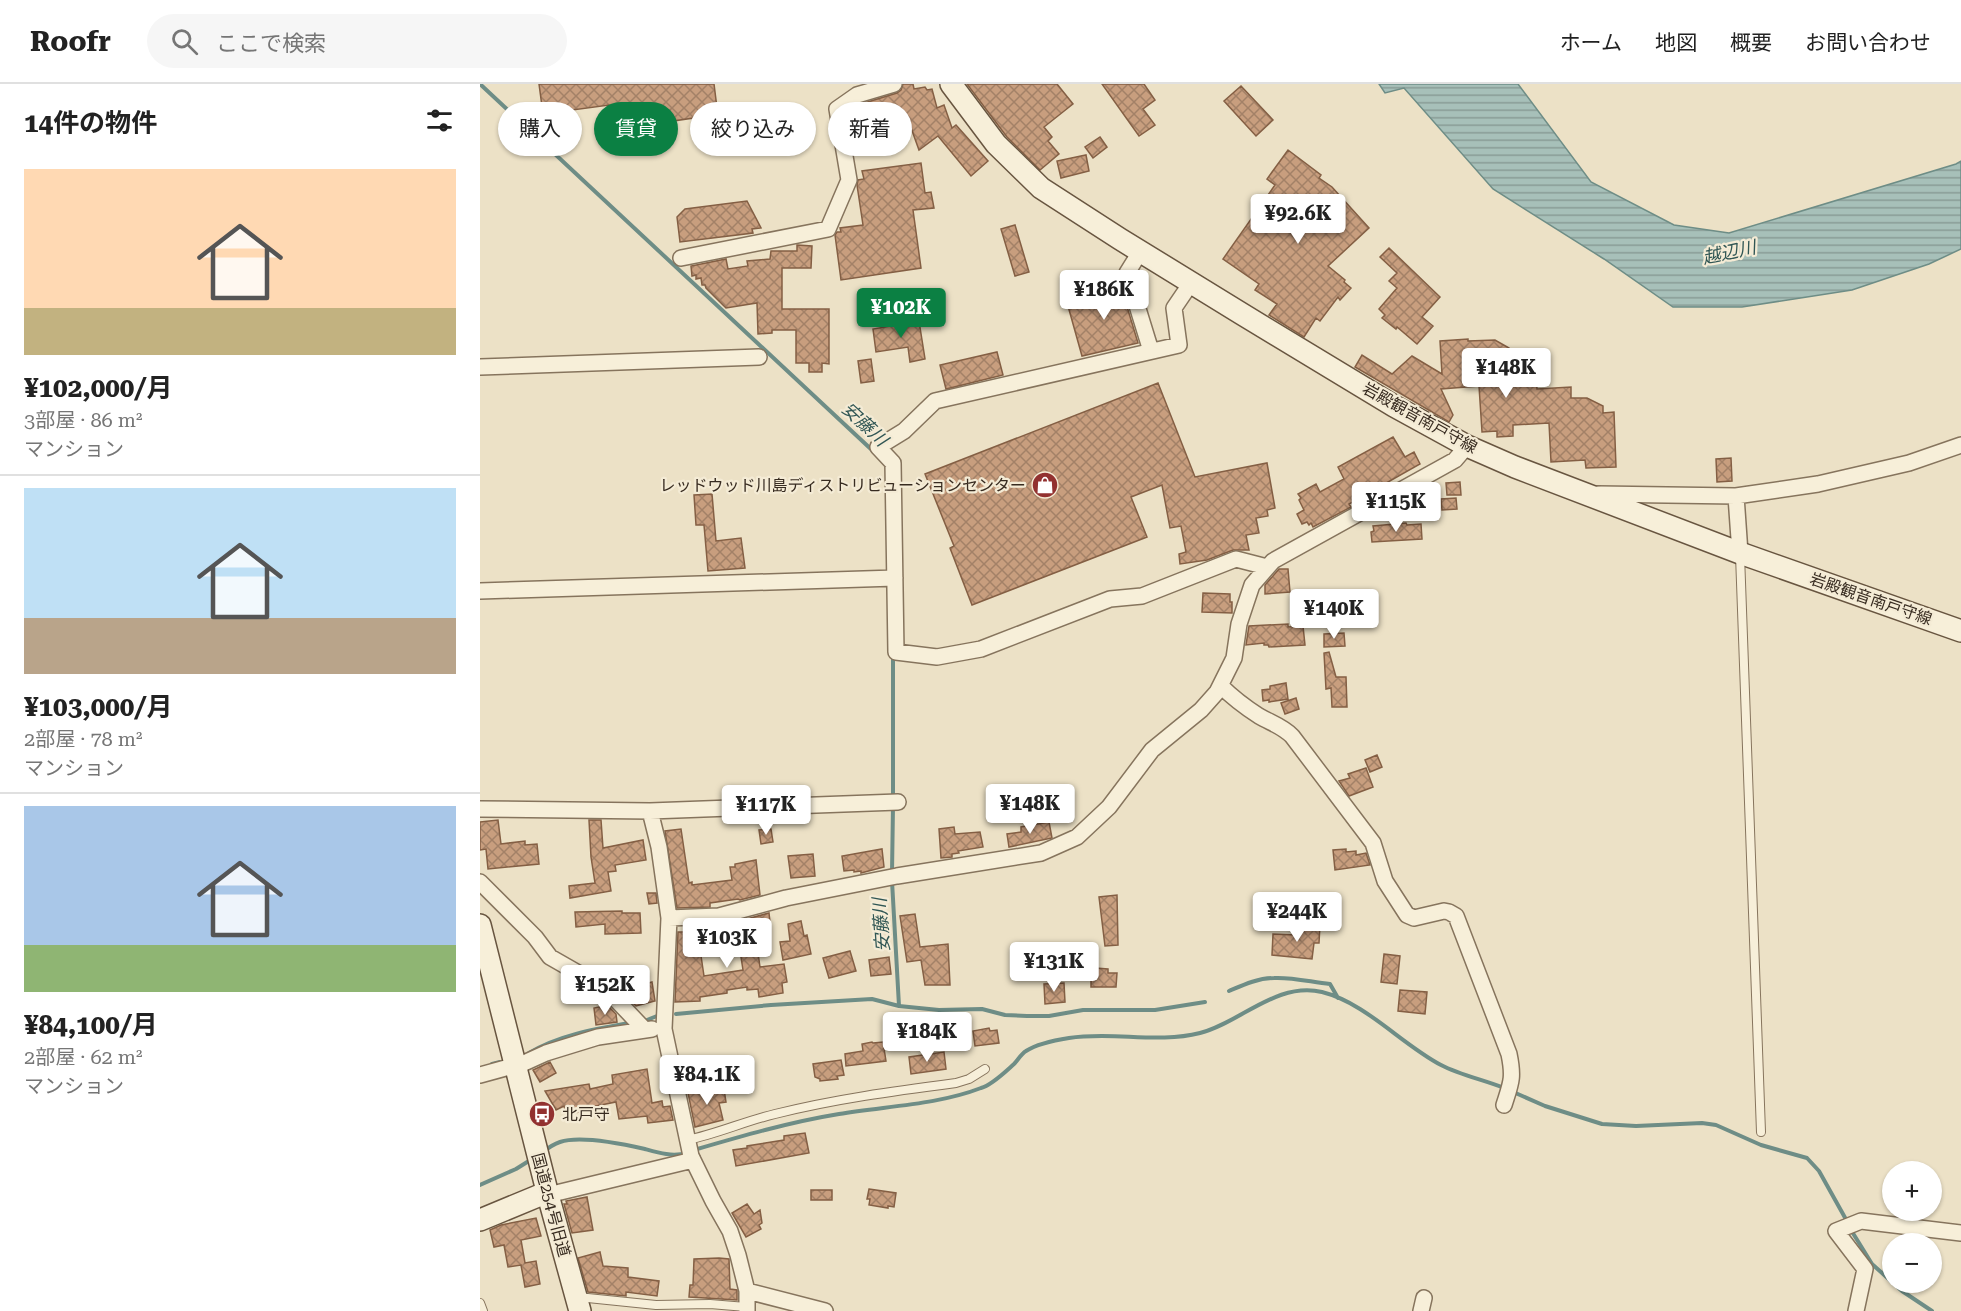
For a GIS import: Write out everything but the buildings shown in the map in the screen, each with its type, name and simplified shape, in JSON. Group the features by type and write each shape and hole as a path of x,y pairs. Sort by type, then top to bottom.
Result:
{"main road":[{"name":"岩殿観音南戸守線","path":"951,84 996,144 1041,188 1140,252 1394,406 1467,446 1740,553 1961,631"},
{"name":"国道254号旧道","path":"480,925 577,1304"},
{"path":"480,1220 538,1196 548,1195"}],"street":[{"path":"681,258 828,229 849,180 837,108 857,95 894,84"},
{"path":"1140,252 1127,273 1151,351"},
{"path":"1191,283 1174,308 1179,345 935,402 904,431 878,447 893,463 896,652 937,657 981,649 1110,600 1142,596 1236,560 1267,567"},
{"path":"480,367 759,357"},
{"path":"1584,493 1736,496 1818,484 1909,463 1961,445"},
{"path":"669,918 719,916 786,898 897,876 1041,853 1077,837 1109,807 1152,750 1208,703 1221,687 1234,658 1239,624 1252,585 1272,561 1455,460 1467,446"},
{"path":"1736,496 1740,553"},
{"path":"480,591 895,578"},
{"path":"1221,687 1238,703 1262,718 1285,728 1292,735 1373,843 1385,881 1407,915 1414,918 1444,911 1456,916 1506,1044 1513,1070 1505,1102"},
{"path":"480,809 650,811 898,802"},
{"path":"650,811 659,847 669,918 664,1029 687,1140 693,1160 730,1231 745,1275 746,1309"},
{"path":"480,882 535,937 550,957 606,989 644,1029"},
{"path":"480,1075 598,1037 644,1029 664,1029"},
{"path":"548,1195 693,1160"},
{"path":"1856,1311 1865,1269 1836,1231 1861,1221 1961,1233"},
{"path":"747,1291 825,1311"}],"lane":[{"path":"1740,553 1761,1132"},
{"path":"687,1140 742,1122 810,1106 853,1097 963,1081 986,1069"},
{"path":"480,1304 483,1311"},
{"path":"577,1304 710,1304 746,1309"}],"water":[{"name":"越辺川","path":"1379,84 1518,84 1591,182 1674,225 1729,233 1961,161 1961,249 1929,264 1852,290 1742,307 1673,307 1604,259 1493,189 1404,88 1385,93"}],"waterway":[{"name":"安藤川","path":"480,84 873,451"},
{"name":"安藤川","path":"893,656 893,798"},
{"name":"安藤川","path":"892,873 893,806"},
{"name":"安藤川","path":"892,881 899,1006"},
{"path":"1229,991 1262,979 1288,978 1330,984 1338,998"},
{"path":"694,1150 802,1121 929,1102 964,1094 994,1081 1026,1051 1053,1041 1085,1036 1151,1038 1200,1033 1230,1021 1274,998 1290,992 1305,990 1338,997 1368,1014 1441,1065 1504,1088"},
{"path":"676,1014 872,999 899,1006 939,1010 982,1009 1005,1015 1027,1016 1049,1016 1083,1010 1155,1010 1205,1002"},
{"path":"647,1020 657,1016"},
{"path":"529,1053 565,1037 629,1023"},
{"path":"492,1064 500,1062"},
{"path":"1511,1091 1545,1106 1602,1124 1636,1126 1702,1123 1716,1125 1761,1145 1807,1158 1819,1171 1848,1223"},
{"path":"543,1152 560,1142 579,1139 614,1143 666,1154 687,1153"},
{"path":"480,1185 532,1159"},
{"path":"1851,1230 1872,1264 1902,1291 1932,1311"}],"place":[{"name":"レッドウッド川島ディストリビューションセンター","path":"1045,485"},
{"name":"北戸守","path":"542,1114"}]}
